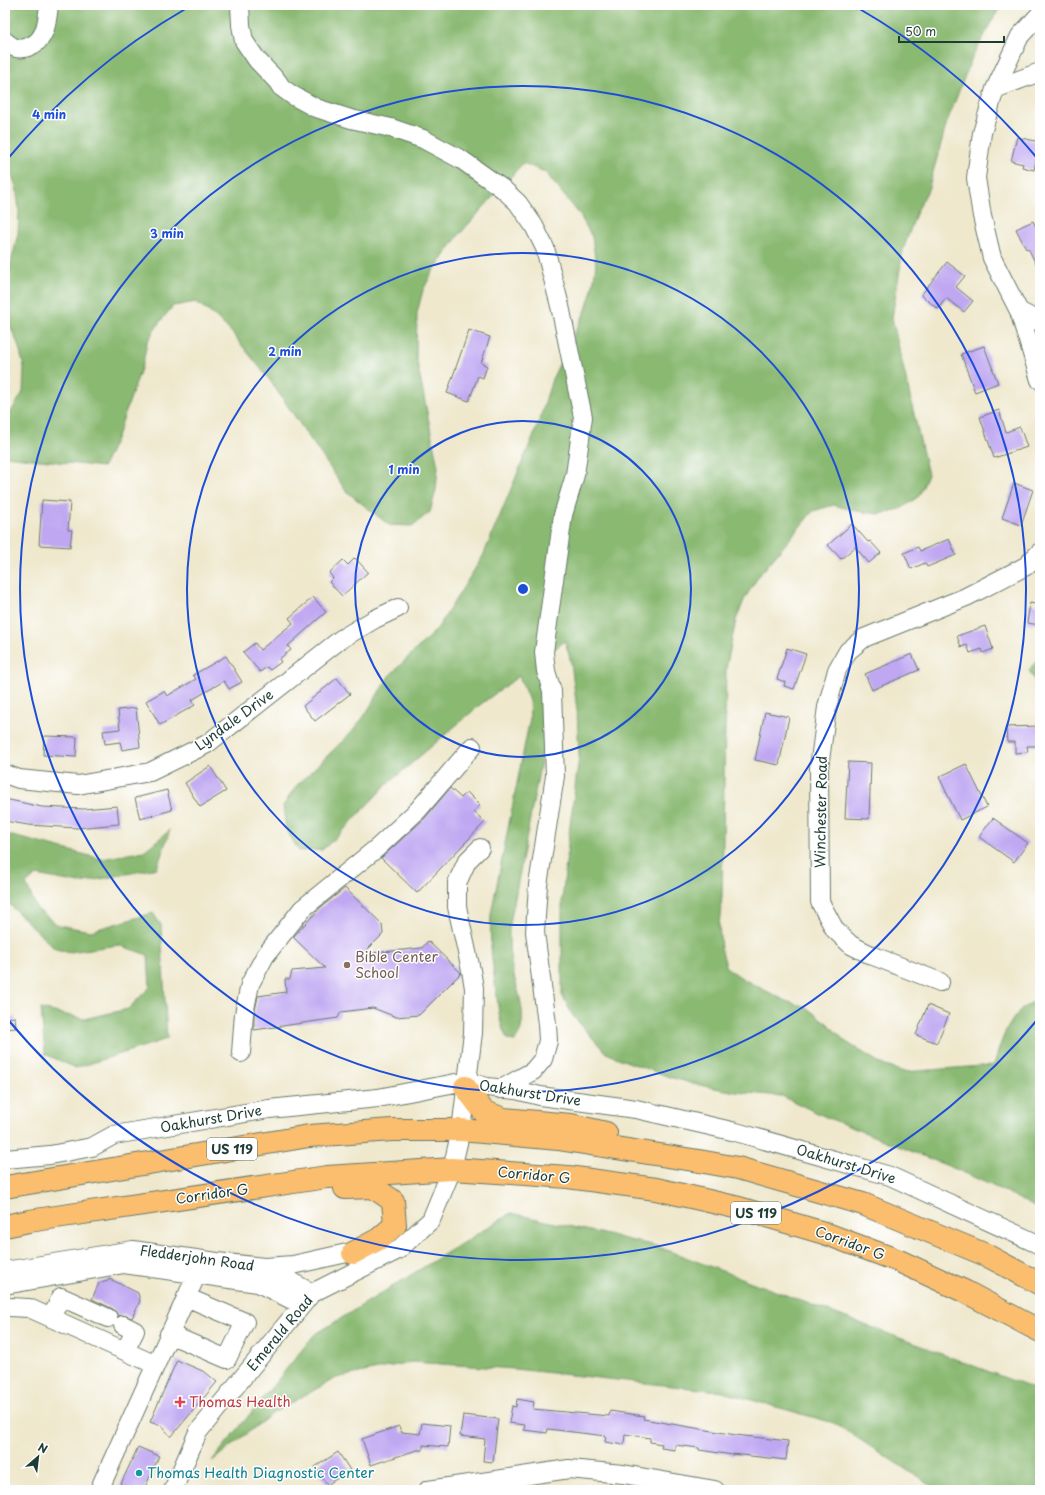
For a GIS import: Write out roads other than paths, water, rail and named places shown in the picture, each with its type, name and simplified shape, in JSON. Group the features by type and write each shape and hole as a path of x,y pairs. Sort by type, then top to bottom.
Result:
{"highway":[{"path":"466,1084 484,1112 504,1119 572,1125 652,1144 699,1161"},
{"name":"US 119","path":"5,1187 309,1136 392,1130 461,1130 558,1139 738,1168 863,1204 986,1255 1040,1284"},
{"name":"Corridor G","path":"5,1226 29,1221 327,1177 452,1169 568,1177 656,1189 739,1208 824,1233 899,1261 966,1292 1040,1331"},
{"path":"198,1196 373,1187 393,1201 395,1225 379,1238 353,1253"}],"street":[{"path":"5,41 11,46 21,50 33,46 41,38 44,32 49,5"},
{"path":"240,5 241,25 244,41 257,60 281,87 292,95 316,108 351,119 391,128 423,139 462,160 503,189 518,203 534,226 545,248 556,291 583,417 575,475 563,515 544,652 546,671 552,691 555,776 538,885 535,932 548,1041 542,1059 533,1071 501,1089"},
{"path":"1040,14 1020,36 995,89 982,133 976,178 982,216 992,258 1019,312 1040,380"},
{"path":"995,89 1040,72"},
{"path":"1019,312 1040,322"},
{"name":"Winchester Road","path":"940,982 871,955 851,945 835,930 820,902 819,768 827,707 836,670 848,652 864,638 966,597 1026,566 1040,552"},
{"name":"Lyndale Drive","path":"5,774 19,778 78,785 150,772 207,744 341,639 375,619 398,608"},
{"path":"242,1053 244,1014 250,984 265,956 302,909 377,848 418,810 472,747"},
{"name":"Emerald Road","path":"173,1490 198,1432 307,1299 398,1250 431,1220 452,1169 461,1130 473,1033 474,988 457,907 457,883 467,861 480,848"},
{"name":"Oakhurst Drive","path":"5,1159 50,1155 92,1147 114,1135 269,1109 378,1098 466,1084 516,1090 540,1096 636,1109 736,1132 890,1176 1040,1245"},
{"path":"264,1267 293,1266 353,1253 413,1237"},
{"name":"Fledderjohn Road","path":"6,1278 133,1250 200,1267 264,1267 307,1299"},
{"path":"99,1490 200,1267 258,1283 307,1299"},
{"path":"6,1278 7,1311 30,1308 156,1365"},
{"path":"52,1318 61,1297 135,1330 125,1351"},
{"path":"169,1334 227,1359 245,1322 186,1297"},
{"path":"428,1490 569,1469 623,1474 715,1490"}],"place":[{"name":"Bible Center School","path":"347,965"},
{"name":"Thomas Health","path":"180,1402"},
{"name":"Thomas Health Diagnostic Center","path":"139,1473"}]}
